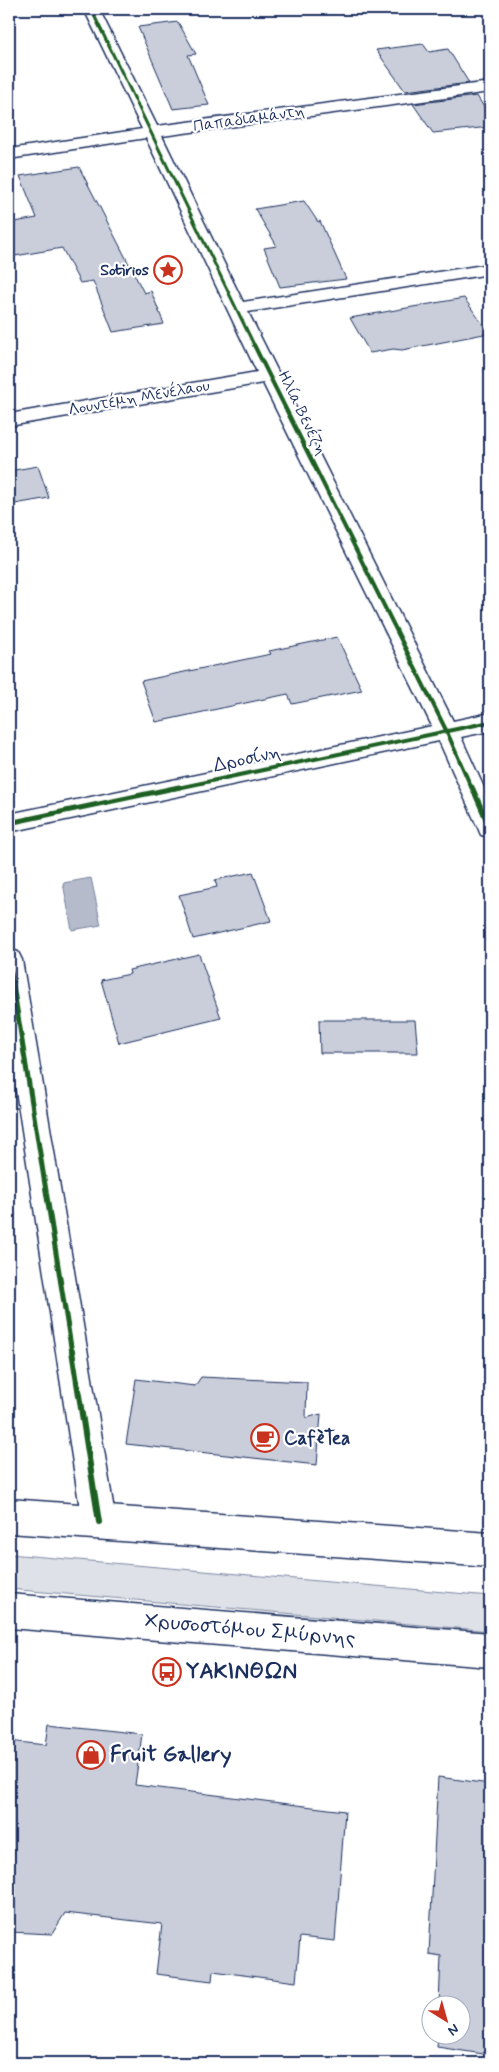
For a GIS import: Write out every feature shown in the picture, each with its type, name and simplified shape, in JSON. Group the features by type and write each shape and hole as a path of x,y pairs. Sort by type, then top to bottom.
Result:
{"street":[{"name":"Ηλία Βενέζη","path":"91,9 269,376 447,732 490,828"},
{"name":"Παπαδιαμάντη","path":"9,154 152,132 490,87"},
{"path":"236,308 490,269"},
{"name":"Λουντέμη Μενέλαου","path":"9,420 269,376"},
{"name":"Δροσίνη","path":"9,823 490,722"},
{"path":"9,960 98,1522"},
{"path":"9,1516 490,1550"},
{"name":"Χρυσοστόμου Σμύρνης","path":"9,1611 490,1650"}],"shaded area":[{"path":"9,1554 490,1596 490,1631 9,1589"}],"water":[{"path":"91,878 101,925 72,930 63,883"}],"building":[{"path":"178,22 196,54 188,55 209,105 173,109 138,27"},
{"path":"423,44 429,52 448,49 469,83 405,91 376,50"},
{"path":"477,96 490,117 490,127 433,133 413,104"},
{"path":"79,167 144,293 151,291 164,324 113,332 93,281 80,283 62,248 9,257 9,223 37,218 20,176"},
{"path":"304,201 318,222 320,221 346,279 280,287 264,248 277,246 255,209"},
{"path":"464,298 489,333 402,350 393,349 370,353 350,318"},
{"path":"38,466 49,498 9,505 9,471"},
{"path":"337,637 362,690 292,704 288,694 156,722 141,681 271,654 269,651"},
{"path":"253,872 271,921 193,939 179,895 217,887 215,880"},
{"path":"199,954 221,1018 119,1043 101,980 130,974 129,970"},
{"path":"319,1020 415,1020 418,1053 320,1053"},
{"path":"201,1377 307,1382 306,1418 321,1414 317,1465 126,1444 136,1379 195,1386"},
{"path":"49,1724 142,1734 135,1785 345,1811 335,1941 300,1937 296,1982 213,1971 212,1981 156,1974 162,1924 65,1913 52,1934 9,1932 9,1741 46,1745"},
{"path":"438,1777 490,1784 490,2055 437,2047 437,2044 472,2044 472,1994 439,1994 441,1956 429,1954"}],"cycle path":[{"path":"91,9 269,376 447,732 490,828"},
{"path":"9,823 490,722"},
{"path":"9,960 99,1522"}],"place":[{"name":"Sotirios","path":"168,270"},
{"name":"CafèTea","path":"265,1438"},
{"name":"ΥΑΚΙΝΘΩΝ","path":"167,1672"},
{"name":"Fruit Gallery","path":"91,1755"}]}
